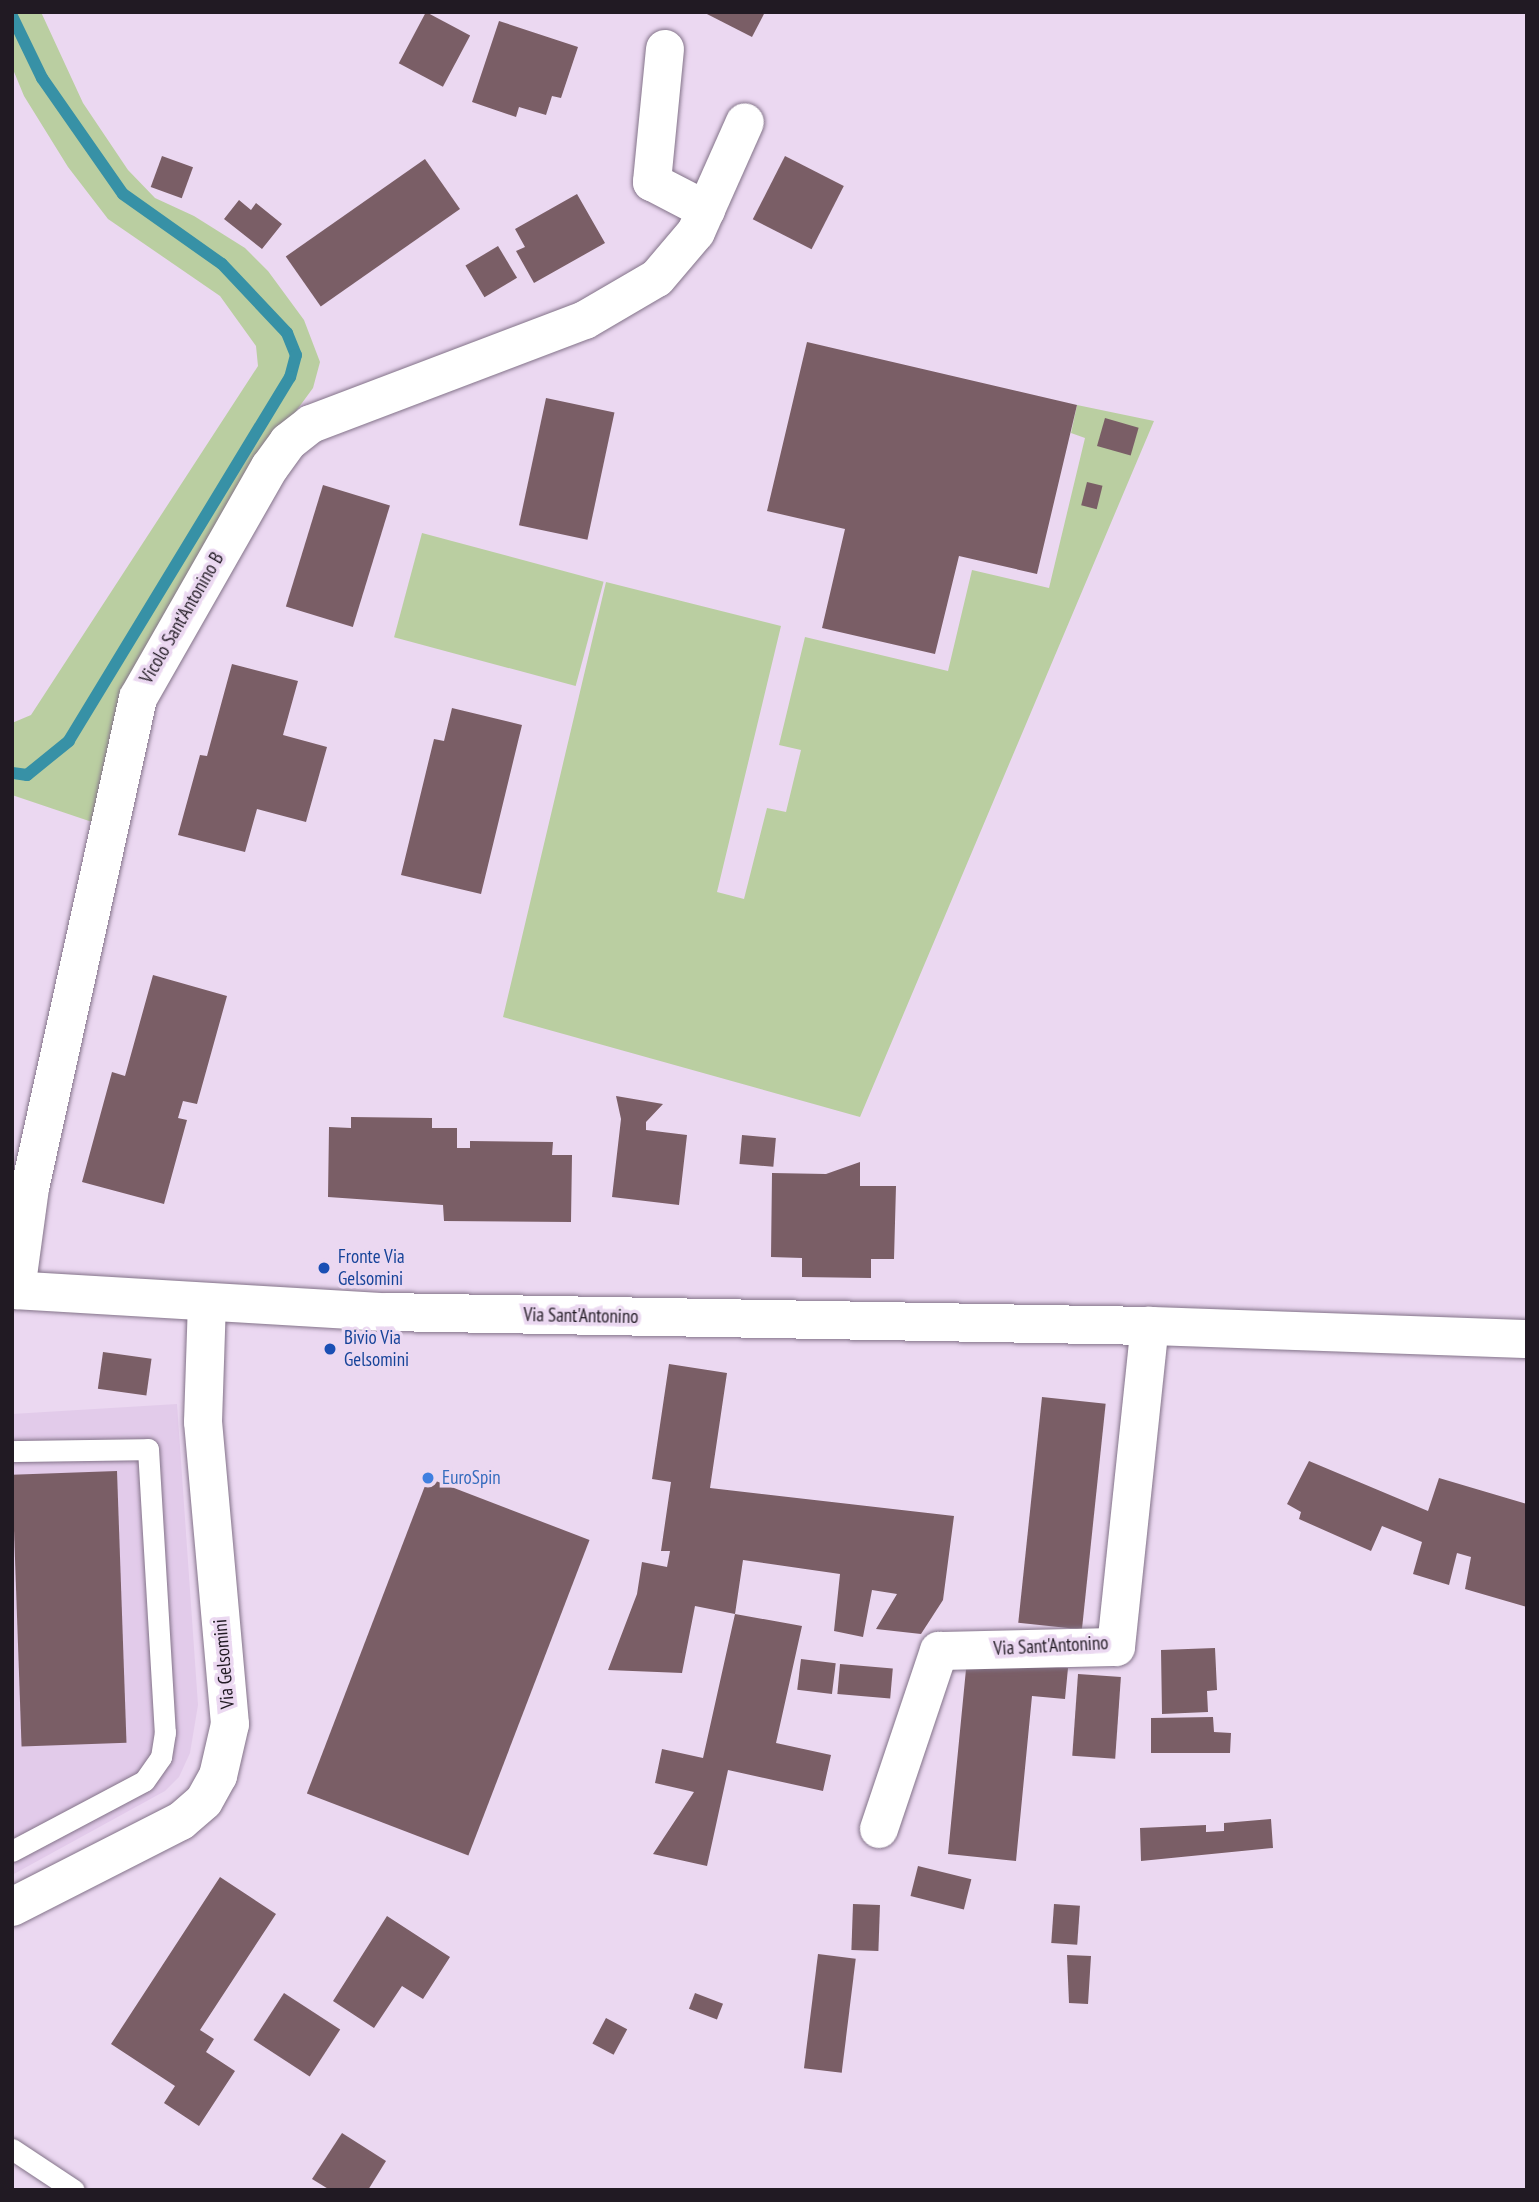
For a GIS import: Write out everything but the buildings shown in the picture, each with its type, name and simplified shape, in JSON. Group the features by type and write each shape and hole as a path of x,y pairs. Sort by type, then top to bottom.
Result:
{"street":[{"path":"664,49 652,182 706,210"},
{"name":"Vicolo Sant'Antonino B","path":"14,1290 30,1188 135,709 155,662 270,467 288,442 311,424 585,320 657,278 696,232 745,122"},
{"name":"Via Sant'Antonino","path":"14,1290 386,1312 1150,1326 1527,1339"},
{"name":"Via Gelsomini","path":"12,1907 181,1821 204,1801 218,1776 230,1724 203,1422 207,1303"},
{"name":"Via Sant'Antonino","path":"879,1829 939,1651 1115,1647 1150,1326"}],"lane":[{"path":"12,1451 148,1449 165,1732 161,1757 144,1781 12,1851"},
{"path":"12,2149 74,2190"}],"shaded area":[{"path":"177,1404 198,1705 190,1753 179,1777 165,1791 12,1875 12,1414"}],"green space":[{"path":"12,12 41,12 83,103 128,170 155,198 194,216 245,248 268,271 304,320 320,362 313,388 264,455 95,823 12,795 12,723 31,715 258,366 256,346 220,296 108,219 68,167 24,96 12,67"},
{"path":"1077,405 1154,421 860,1117 503,1017 606,582 781,626 717,892 744,899 767,808 786,812 801,750 779,745 805,637 948,671 972,570 1049,588 1085,438 1071,433"},
{"path":"422,533 604,582 576,686 394,637"}],"waterway":[{"path":"12,16 42,78 123,194 222,264 287,333 296,355 290,377 69,741 27,775 12,773"}],"place":[{"name":"Fronte Via Gelsomini","path":"324,1268"},
{"name":"Bivio Via Gelsomini","path":"330,1349"},
{"name":"EuroSpin","path":"428,1478"}]}
